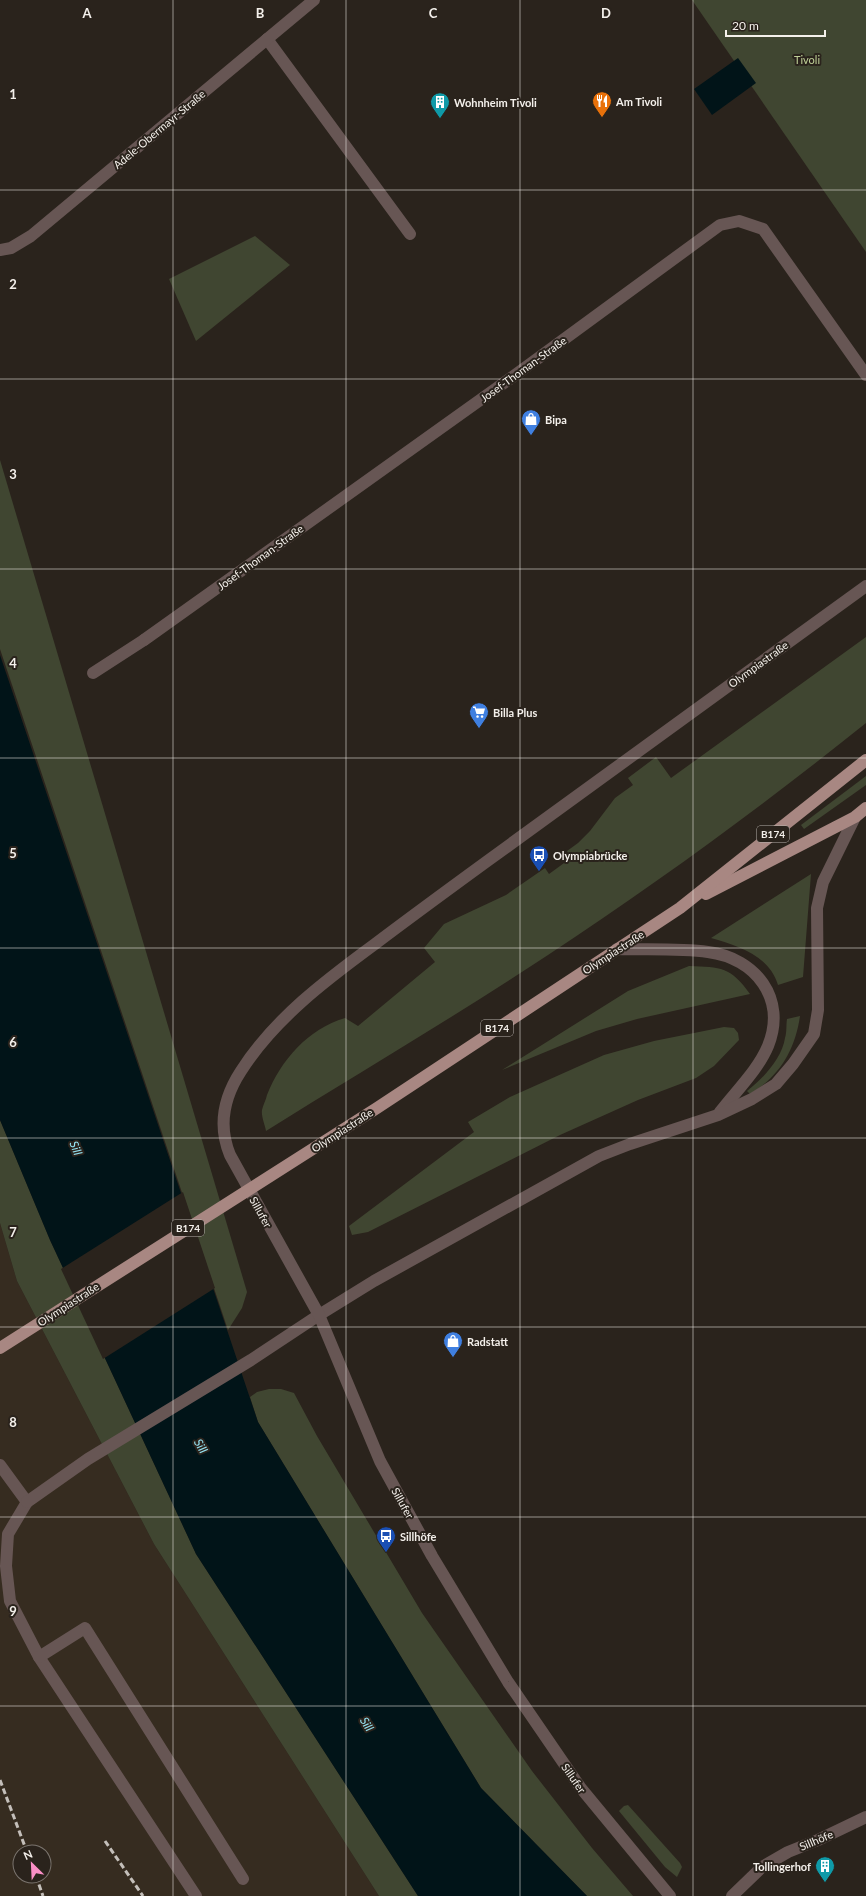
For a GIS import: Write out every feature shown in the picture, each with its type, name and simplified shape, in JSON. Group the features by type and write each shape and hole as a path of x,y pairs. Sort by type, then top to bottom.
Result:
{"main road":[{"name":"Olympiastraße","path":"680,908 866,760"},
{"name":"Olympiastraße","path":"0,1348 377,1108 680,908 855,816 866,808"}],"street":[{"name":"Adele-Obermayr-Straße","path":"0,250 12,248 31,236 314,0"},
{"path":"267,39 410,234"},
{"name":"Josef-Thoman-Straße","path":"93,672 144,640 511,378 720,225 739,221 763,230 866,375"},
{"name":"Olympiastraße","path":"240,1072 272,1031 339,970 866,586"},
{"path":"196,1896 38,1657 10,1601 6,1566 8,1534 27,1502 88,1459 251,1360 374,1281 599,1156 718,1114 752,1099 776,1084 793,1064 814,1034 818,1010 817,908 822,882 855,816"},
{"path":"617,949 709,952 728,956 748,966 763,981 770,997 773,1014 773,1030 768,1046 757,1065 718,1114"},
{"name":"Sillufer","path":"240,1072 230,1092 223,1114 225,1140 230,1155 319,1315 380,1461 432,1556 508,1682 580,1787 670,1896"},
{"path":"0,1465 27,1502"},
{"path":"38,1657 86,1628 243,1879"},
{"name":"Sillhöfe","path":"732,1896 762,1867 788,1852 818,1840 866,1817"}],"shaded area":[{"path":"0,1223 17,1281 154,1544 379,1896 0,1896"}],"green space":[{"name":"Tivoli","path":"692,0 866,0 866,252"},
{"path":"255,236 290,265 196,341 169,279"},
{"path":"0,460 247,1292 242,1308 228,1330 0,649"},
{"path":"866,637 866,723 828,754 670,872 589,928 478,1000 266,1131 262,1108 273,1082 288,1058 308,1038 332,1023 345,1018 358,1026 435,962 424,948 444,924 506,895 545,868 549,874 571,858 567,851 590,831 615,798 633,785 628,778 656,757 671,778"},
{"path":"866,776 866,785 804,829 801,825"},
{"path":"811,874 803,977 778,985 768,966 760,959 742,948 711,938"},
{"path":"689,966 709,967 724,970 737,978 750,994 637,1019 596,1031 502,1070 628,991"},
{"path":"800,1016 794,1040 784,1061 770,1079 750,1094 747,1091 771,1068 780,1053 786,1036 787,1019"},
{"path":"724,1027 734,1028 738,1033 739,1040 714,1066 696,1078 638,1100 560,1135 368,1232 352,1235 349,1226 474,1132 468,1122 510,1097 604,1055 654,1041"},
{"path":"0,1120 50,1240 196,1554 418,1896 379,1896 154,1544 17,1281 0,1223"},
{"path":"269,1389 281,1389 294,1393 317,1436 422,1613 532,1771 592,1848 633,1896 587,1896 481,1788 258,1422 250,1397 257,1392"},
{"path":"628,1805 680,1863 682,1867 677,1877 665,1867 619,1811 624,1806"}],"water":[{"path":"738,58 756,83 712,115 694,89"},
{"name":"Sill","path":"0,655 258,1422 481,1788 587,1896 418,1896 196,1554 50,1240 0,1120"}],"pier":[{"path":"183,1192 215,1288 103,1359 61,1269"}],"railway":[{"path":"0,1780 24,1844"},
{"path":"105,1841 143,1896"},
{"path":"39,1884 43,1896"}],"place":[{"name":"Am Tivoli","path":"602,118"},
{"name":"Wohnheim Tivoli","path":"440,119"},
{"name":"Bipa","path":"531,436"},
{"name":"Billa Plus","path":"479,729"},
{"name":"Olympiabrücke","path":"539,872"},
{"name":"Radstatt","path":"453,1358"},
{"name":"Sillhöfe","path":"386,1553"},
{"name":"Tollingerhof","path":"825,1883"}]}
